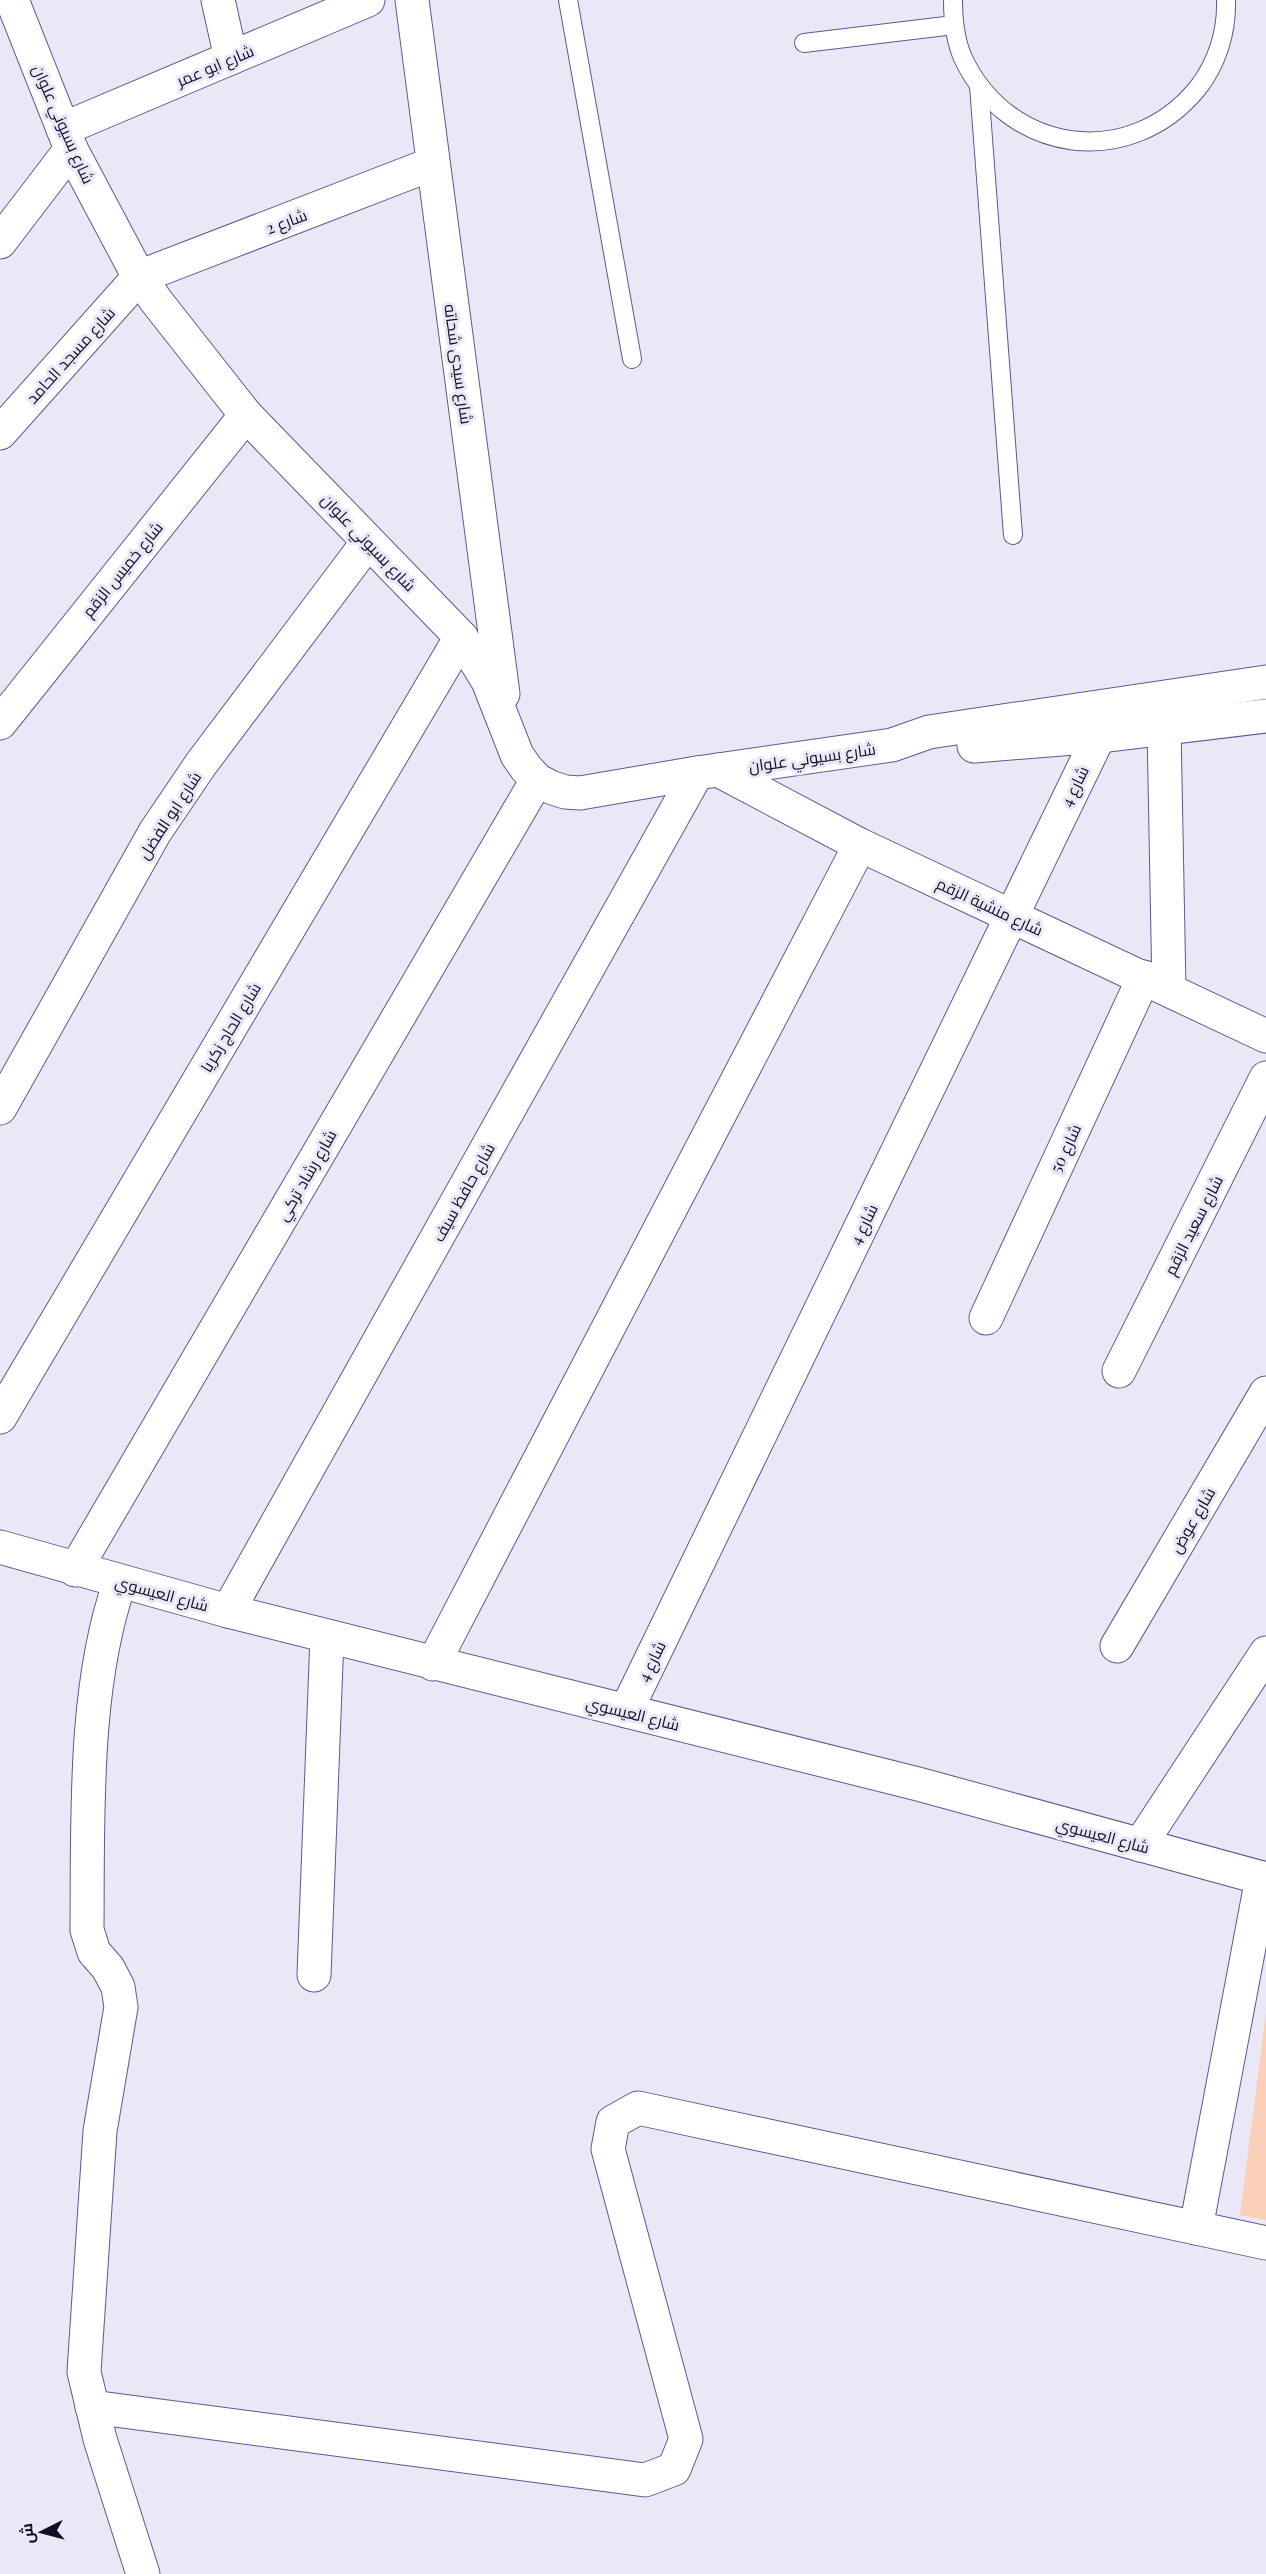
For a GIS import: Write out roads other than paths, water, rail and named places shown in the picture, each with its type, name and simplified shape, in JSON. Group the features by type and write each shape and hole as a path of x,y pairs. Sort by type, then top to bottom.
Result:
{"street":[{"path":"218,0 231,58"},
{"name":"شارع ابو عمر","path":"67,139 231,58 368,0"},
{"name":"شارع سيدى شحاته","path":"412,0 507,728"},
{"name":"شارع بسيوني علوان","path":"9,15 67,139 139,277 246,415 460,637 488,681 517,755 537,780 565,792 580,793 707,771 892,745 929,732 1266,682"},
{"path":"0,242 67,139"},
{"name":"شارع 2","path":"139,277 432,164"},
{"name":"شارع مسجد الحامد","path":"0,434 139,277"},
{"name":"شارع خميس الزقم","path":"0,723 246,415"},
{"name":"شارع ابو الفضل","path":"0,1108 155,832 201,764 368,542"},
{"name":"شارع الحاج زكريا","path":"0,1417 460,637"},
{"name":"شارع بسيوني علوان","path":"892,745 917,751 1099,735 1266,716"},
{"path":"1156,983 1164,727"},
{"name":"شارع 4","path":"626,1711 1099,735"},
{"name":"شارع منشية الزقم","path":"707,771 1266,1036"},
{"name":"شارع حافظ سيف","path":"228,1611 707,771"},
{"name":"شارع رشاد تركي","path":"75,1570 537,780"},
{"path":"434,1664 860,845"},
{"name":"شارع 50","path":"986,1318 1156,983"},
{"name":"شارع سعيد الزقم","path":"1119,1371 1266,1078"},
{"name":"شارع عوض","path":"1117,1646 1266,1394"},
{"name":"شارع العيسوي","path":"0,1546 75,1570 228,1611 918,1784 1264,1879"},
{"path":"120,1582 107,1618 97,1682 89,1779 87,1930 94,1952 108,1968 118,1987 121,2007 100,2131 84,2372 92,2407 143,2574"},
{"path":"315,1975 327,1637"},
{"path":"1140,1845 1266,1653"},
{"path":"1197,2228 1264,1879"},
{"path":"92,2407 645,2480 674,2469 686,2439 608,2149 613,2122 638,2108 1266,2243"}],"lane":[{"path":"567,0 632,359"},
{"path":"953,0 954,25 962,57 979,86 1002,110 1030,128 1061,139 1094,142 1127,137 1158,124 1184,104 1205,78 1220,48 1227,16 1226,0"},
{"path":"804,43 954,25"},
{"path":"979,86 1012,535"}]}
